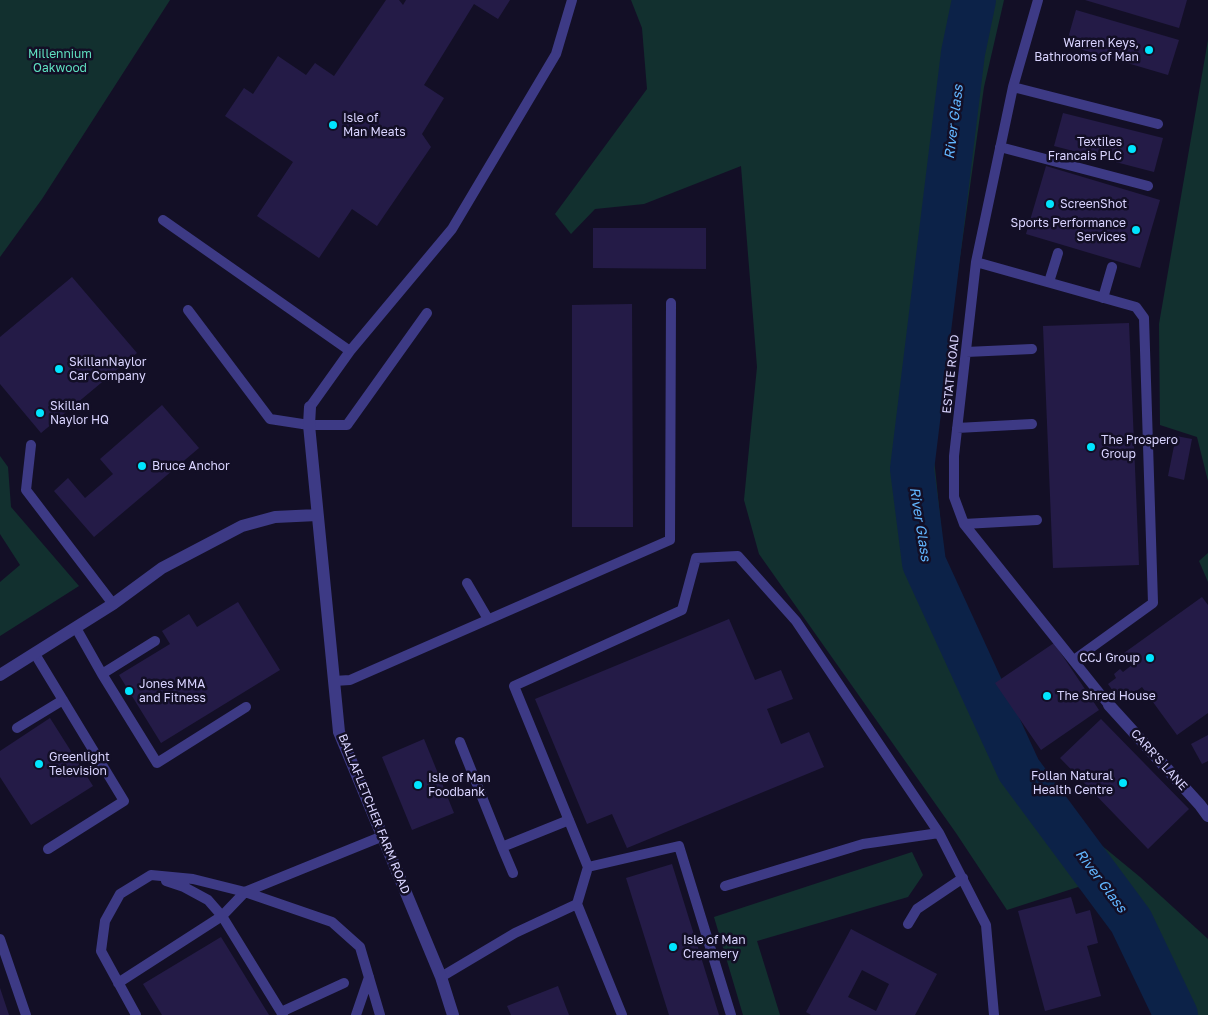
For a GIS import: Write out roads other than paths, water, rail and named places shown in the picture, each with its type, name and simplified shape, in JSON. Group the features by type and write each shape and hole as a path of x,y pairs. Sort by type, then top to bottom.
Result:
{"street":[{"name":"BALLAFLETCHER FARM ROAD","path":"310,407 309,425 317,515 339,732 441,977 453,1015"},
{"path":"0,675 114,604 162,568 242,526 275,517 317,515"},
{"name":"CARR'S LANE","path":"1109,705 1208,816"}],"lane":[{"path":"310,407 350,351 452,229 556,54 572,0"},
{"name":"ESTATE ROAD","path":"1038,0 1013,87 976,262 954,456 954,497 964,524 1109,705"},
{"path":"1013,87 1158,124"},
{"path":"1000,147 1148,186"},
{"path":"164,220 350,351"},
{"path":"1049,282 1058,253"},
{"path":"976,262 1136,307 1144,318 1153,603 1074,660"},
{"path":"1103,298 1112,267"},
{"path":"334,682 350,680 670,540 671,303"},
{"path":"188,310 270,419 309,425 348,425 427,313"},
{"path":"966,352 1032,349"},
{"path":"957,428 1032,424"},
{"path":"30,445 26,490 114,604"},
{"path":"964,524 1037,520"},
{"path":"622,1015 577,904 588,867 514,686 682,610 696,558 738,556 796,620 939,833 986,925 994,1015"},
{"path":"467,583 488,618"},
{"path":"76,628 157,763 246,707"},
{"path":"102,674 155,641"},
{"path":"35,654 124,801 48,849"},
{"path":"17,728 63,700"},
{"path":"460,742 513,873"},
{"path":"502,847 569,820"},
{"path":"725,886 863,844 939,833"},
{"path":"118,983 222,916 244,892 383,836"},
{"path":"588,867 679,846 731,1015"},
{"path":"151,875 184,887 208,900 222,916 282,1013 344,983"},
{"path":"136,1015 101,951 105,921 120,894 151,875 193,879 244,892 332,922 360,947 380,1015"},
{"path":"908,924 917,909 963,878"},
{"path":"441,977 515,933 577,904"},
{"path":"0,939 26,1015"},
{"path":"356,1015 369,977"}],"waterway":[{"name":"River Glass","path":"974,0 963,53 912,469 924,563 1019,770 1131,921 1176,1015"}],"place":[{"name":"Warren Keys, Bathrooms of Man","path":"1149,50"},
{"name":"Isle of Man Meats","path":"333,125"},
{"name":"Textiles Francais PLC","path":"1132,149"},
{"name":"ScreenShot","path":"1050,204"},
{"name":"Sports Performance Services","path":"1136,230"},
{"name":"SkillanNaylor Car Company","path":"59,369"},
{"name":"Skillan Naylor HQ","path":"40,413"},
{"name":"The Prospero Group","path":"1091,447"},
{"name":"Bruce Anchor","path":"142,466"},
{"name":"CCJ Group","path":"1150,658"},
{"name":"Jones MMA and Fitness","path":"129,691"},
{"name":"The Shred House","path":"1047,696"},
{"name":"Greenlight Television","path":"39,764"},
{"name":"Follan Natural Health Centre","path":"1123,783"},
{"name":"Isle of Man Foodbank","path":"418,785"},
{"name":"Isle of Man Creamery","path":"673,947"}],"park label":[{"name":"Millennium Oakwood","path":"60,61"}]}
